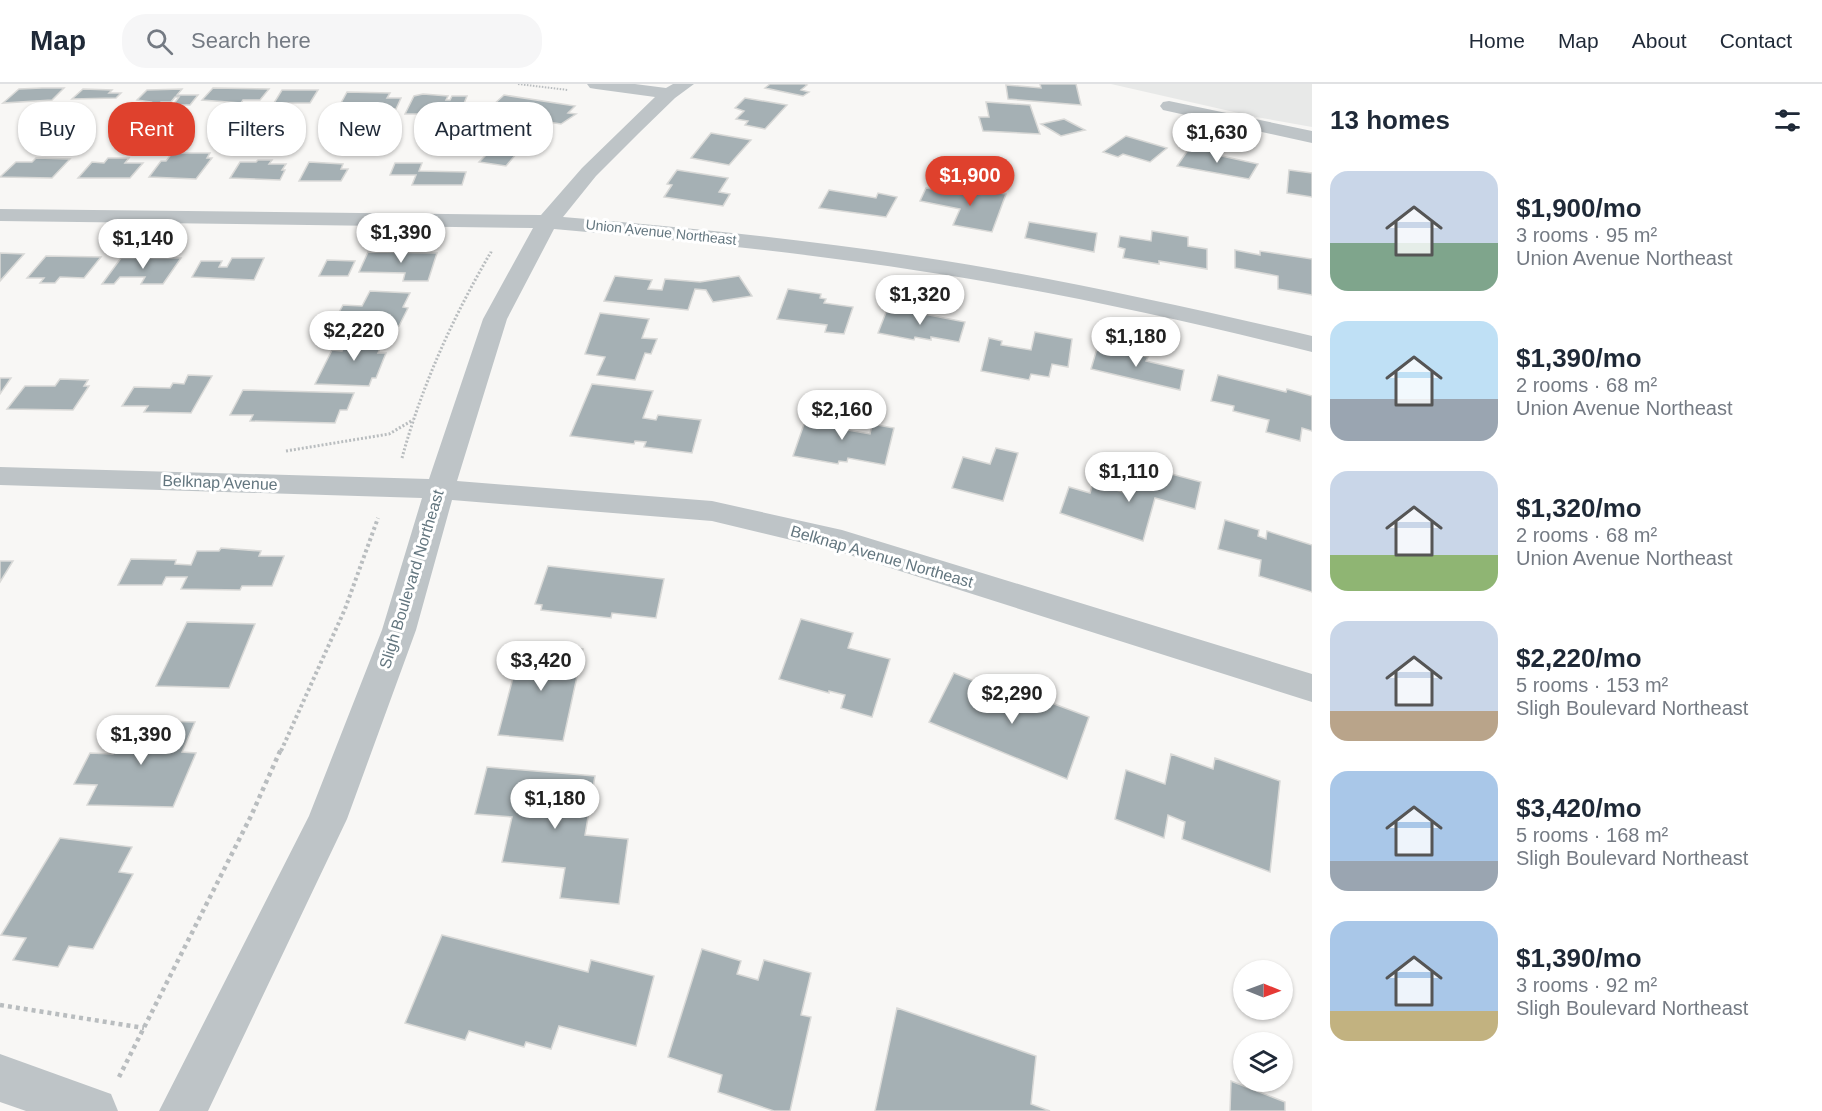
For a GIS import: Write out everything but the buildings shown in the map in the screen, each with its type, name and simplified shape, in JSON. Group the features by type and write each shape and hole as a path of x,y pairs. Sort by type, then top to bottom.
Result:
{"street":[{"path":"596,84 677,89"},
{"name":"Sligh Boulevard Northeast","path":"183,1111 327,819 399,630 440,489 495,319 547,222 589,171 677,89"},
{"path":"1169,106 1312,137"},
{"name":"Union Avenue Northeast","path":"0,216 514,221 690,234 921,264 1173,311 1312,344"},
{"name":"Belknap Avenue","path":"0,476 440,489"},
{"name":"Belknap Avenue Northeast","path":"440,489 712,511 842,541 1312,687"},
{"path":"0,1078 105,1097"}],"path":[{"path":"105,1097 144,1028 251,816 345,609 400,466 413,420 464,298 501,237 514,221"},
{"path":"280,452 389,434 413,420"},
{"path":"0,1005 144,1028"}],"shaded area":[{"path":"1111,84 1312,84 1312,127 1256,117"}]}
